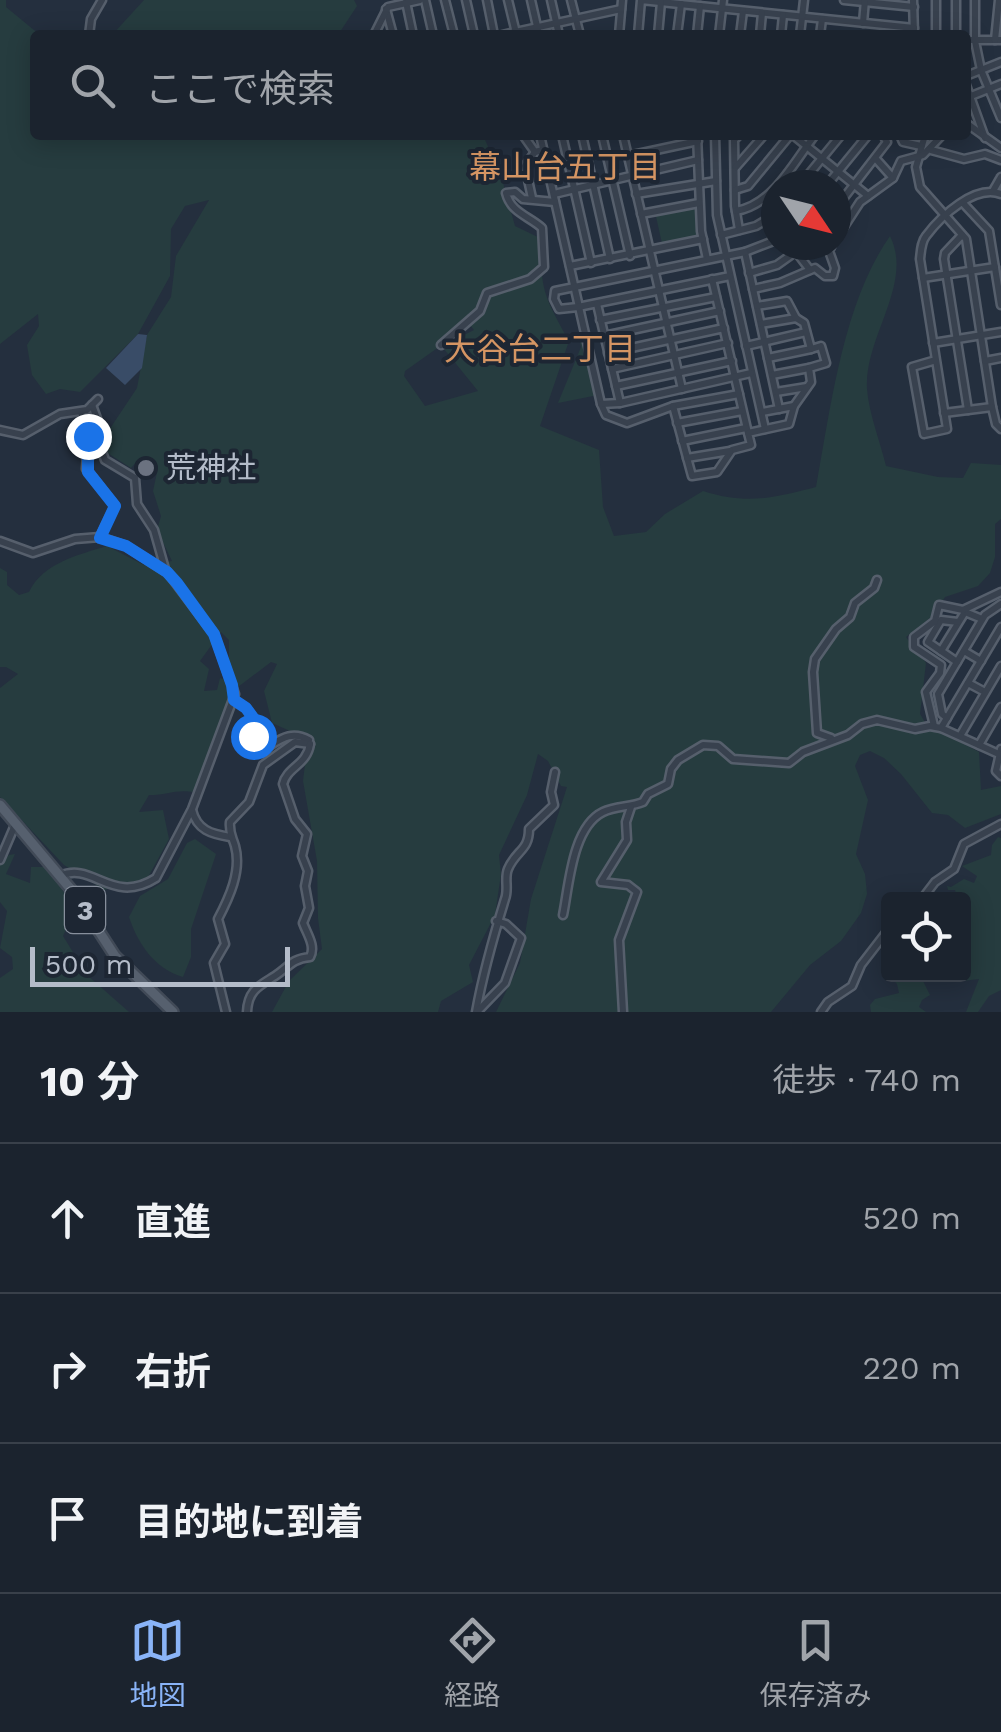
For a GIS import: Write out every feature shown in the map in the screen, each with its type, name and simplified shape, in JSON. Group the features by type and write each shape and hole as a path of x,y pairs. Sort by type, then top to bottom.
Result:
{"main road":[{"name":"3","path":"0,805 60,876 115,956 173,1012"}],"street":[{"path":"90,30 102,0"},
{"path":"376,30 386,9 422,0 432,30"},
{"path":"446,0 453,30"},
{"path":"466,0 473,30"},
{"path":"487,0 493,30"},
{"path":"508,0 515,30"},
{"path":"531,0 538,30"},
{"path":"551,0 558,30"},
{"path":"570,0 579,30"},
{"path":"638,30 641,0 700,6 722,4 743,11 900,30"},
{"path":"801,30 804,0"},
{"path":"844,0 914,4 916,30"},
{"path":"936,0 936,30"},
{"path":"956,0 956,30"},
{"path":"975,0 971,40 1001,118"},
{"path":"971,40 998,40 999,0"},
{"path":"863,23 865,1"},
{"path":"406,2 412,30"},
{"path":"658,30 661,2"},
{"path":"540,30 622,4 619,30"},
{"path":"678,30 680,4"},
{"path":"719,30 722,4"},
{"path":"698,30 700,6"},
{"path":"386,9 392,30"},
{"path":"741,30 743,11"},
{"path":"760,30 762,13"},
{"path":"782,30 783,15"},
{"path":"821,30 822,19"},
{"path":"971,74 1001,63"},
{"path":"971,97 1001,84"},
{"path":"971,105 987,140"},
{"path":"971,127 1001,148"},
{"path":"987,140 1001,135"},
{"path":"527,140 539,151"},
{"path":"541,140 539,151 606,415 627,423 673,406 739,394"},
{"path":"563,140 591,263"},
{"path":"583,140 610,260"},
{"path":"603,140 630,256"},
{"path":"626,140 682,389"},
{"path":"628,156 689,140"},
{"path":"697,140 703,239 708,259"},
{"path":"715,140 721,235 765,429"},
{"path":"736,140 739,230"},
{"path":"736,167 760,140"},
{"path":"735,190 748,186 787,140"},
{"path":"798,140 836,170"},
{"path":"736,210 759,205 811,140"},
{"path":"812,170 837,140"},
{"path":"840,170 864,140"},
{"path":"851,190 876,160 886,140"},
{"path":"901,140 921,146"},
{"path":"923,140 916,171 921,190 966,239 985,361 1001,429"},
{"path":"851,215 868,196 893,178 900,161 918,157 938,140"},
{"path":"930,149 964,159 985,154 1001,160"},
{"path":"532,198 525,166 539,151"},
{"path":"442,345 480,312 488,293 530,279 543,268 542,228 522,218 506,195 512,192 524,200 554,198 574,189 698,160"},
{"path":"876,160 893,178"},
{"path":"936,360 912,366 922,432 946,431 936,360 920,259 924,238 973,194 997,192 1001,177"},
{"path":"636,194 716,181"},
{"path":"851,182 868,196"},
{"path":"641,214 700,203"},
{"path":"963,203 989,231 996,247 1001,306"},
{"path":"721,235 761,223"},
{"path":"962,235 945,253 968,410"},
{"path":"570,266 703,239"},
{"path":"730,276 578,307 559,309 554,300 555,291 761,246"},
{"path":"745,252 779,409"},
{"path":"749,273 786,260"},
{"path":"801,260 810,270"},
{"path":"753,289 810,270 818,269 828,278 833,276 833,260"},
{"path":"923,278 995,267"},
{"path":"687,458 751,445 712,280"},
{"path":"600,320 716,297"},
{"path":"757,306 786,301 796,318 804,323 812,348"},
{"path":"596,304 620,403"},
{"path":"604,336 720,312"},
{"path":"761,324 796,318"},
{"path":"608,353 724,328"},
{"path":"746,346 806,332"},
{"path":"933,343 1001,332"},
{"path":"612,369 728,344"},
{"path":"768,358 821,346 826,363 772,374"},
{"path":"985,361 1001,358"},
{"path":"616,386 732,361"},
{"path":"682,440 788,424 794,406 810,382 808,368"},
{"path":"601,404 752,373"},
{"path":"776,392 807,387"},
{"path":"0,430 20,436 60,414 81,412 95,402 102,454 109,464 135,478 138,504 154,530 167,572 214,634 232,685 234,700 192,808 156,878 115,888 89,875 67,872 60,876"},
{"path":"673,406 692,476 717,472 732,450"},
{"path":"762,412 794,406"},
{"path":"677,423 742,411"},
{"path":"81,412 88,436 88,472 115,506 100,537"},
{"path":"944,413 996,412"},
{"path":"0,541 34,553 100,537 126,546 167,572"},
{"path":"832,739 817,734 815,660 850,617 854,603 874,588 877,580"},
{"path":"938,727 926,692 940,674 941,664 916,650 914,637 935,621 939,606 963,610 999,601"},
{"path":"947,718 942,714 938,694 982,620 999,601"},
{"path":"940,651 967,612 982,620"},
{"path":"958,622 940,620 928,644 958,662"},
{"path":"938,727 997,641 1001,627"},
{"path":"964,651 980,661"},
{"path":"960,736 1000,670"},
{"path":"968,682 985,692"},
{"path":"234,700 254,719 251,740 255,751 295,734 308,739 310,744 304,762 288,773 283,784 295,820 307,834 302,856 308,869 305,886 310,908 302,923 310,935 312,954 310,958 289,962 276,976 263,980 250,996 247,1012"},
{"path":"979,745 1001,708"},
{"path":"563,916 573,856 604,812 639,805 648,794 668,784 678,760 703,745 718,746 734,759 781,765 876,720 916,729 938,727 1000,752 996,771 1001,776"},
{"path":"226,1012 214,963 225,944 218,919 228,902 235,871 236,848 230,837 232,818 250,802 263,765 295,742 310,744"},
{"path":"487,1000 480,976 506,896 507,871 529,842 529,829 554,805 551,792 555,772"},
{"path":"623,1012 619,940 637,892 628,885 602,882 627,840 626,822 631,806"},
{"path":"192,808 195,820 204,830 230,837"},
{"path":"928,892 954,869 964,844 1001,824"},
{"path":"0,860 14,825"},
{"path":"482,988 476,1012 505,983 521,938 506,924 496,921"},
{"path":"821,1012 828,1002 852,986 861,965 881,939"}],"green space":[{"path":"0,0 6,0 6,7 34,30 30,30 30,140 485,140 502,179 515,226 542,239 545,293 569,341 540,426 599,450 603,507 614,536 646,532 665,514 703,491 733,498 760,498 816,487 850,324 874,263 890,236 896,254 896,273 868,369 867,389 886,466 963,478 971,463 1001,465 1001,519 995,524 995,557 990,573 978,586 945,597 934,615 906,637 926,663 920,714 926,724 979,752 981,790 1001,786 1001,814 965,828 948,815 932,813 901,774 870,751 860,755 855,766 868,800 856,854 865,874 867,894 861,913 841,941 810,965 771,1012 496,1012 520,963 531,899 567,787 561,786 548,761 538,754 527,795 499,855 501,874 495,915 469,965 473,982 441,1001 438,1012 272,1012 289,981 322,949 317,861 303,781 308,739 272,723 264,691 277,664 271,662 238,687 229,672 229,640 221,632 200,661 209,669 204,691 217,690 220,678 226,680 230,694 194,792 149,795 139,812 163,810 169,839 147,879 104,890 64,865 0,797 0,688 18,674 0,667 0,568 7,572 7,585 19,595 29,592 52,567 107,546 144,565 172,561 157,530 161,516 153,491 158,468 140,458 131,468 106,452 109,430 137,388 147,335 171,297 176,256 209,200 185,206 171,229 170,276 138,334 80,392 60,389 46,394 32,375 27,345 39,326 38,314 0,344","holes":["470,325 474,330 444,349 478,391 425,406 404,376 405,371"]},
{"path":"144,0 354,0 357,6 341,30 117,30"},
{"path":"699,204 703,239 663,248 655,212"},
{"path":"583,338 598,395 558,403 581,347 579,339"},
{"path":"1001,838 1001,990 989,996 978,1012 966,1012 979,979 971,980 971,892 956,892 947,886 964,879 974,883 977,876 962,866 991,855 992,845"},
{"path":"195,839 216,854 191,929 191,957 183,977 164,968 149,954 129,917 140,896 168,879 187,843"},
{"path":"15,854 6,874 30,883 31,867 47,867 75,909 63,936 87,975 129,1012 0,1012 0,978 13,969 12,957 0,948 7,911 0,902 0,863"},
{"path":"924,982 930,995 919,1007 926,1012 871,1012 870,1005 875,999 899,993 897,984"}],"water":[{"path":"138,334 147,335 142,368 125,385 106,368"}],"place":[{"name":"荒神社","path":"146,468"}],"district":[{"name":"幕山台五丁目","path":"565,167"},
{"name":"大谷台二丁目","path":"540,349"}],"route":[{"path":"88,436 88,472 115,506 100,538 126,546 167,572 177,583 214,634 234,700 246,708 256,724 253,736"}]}
